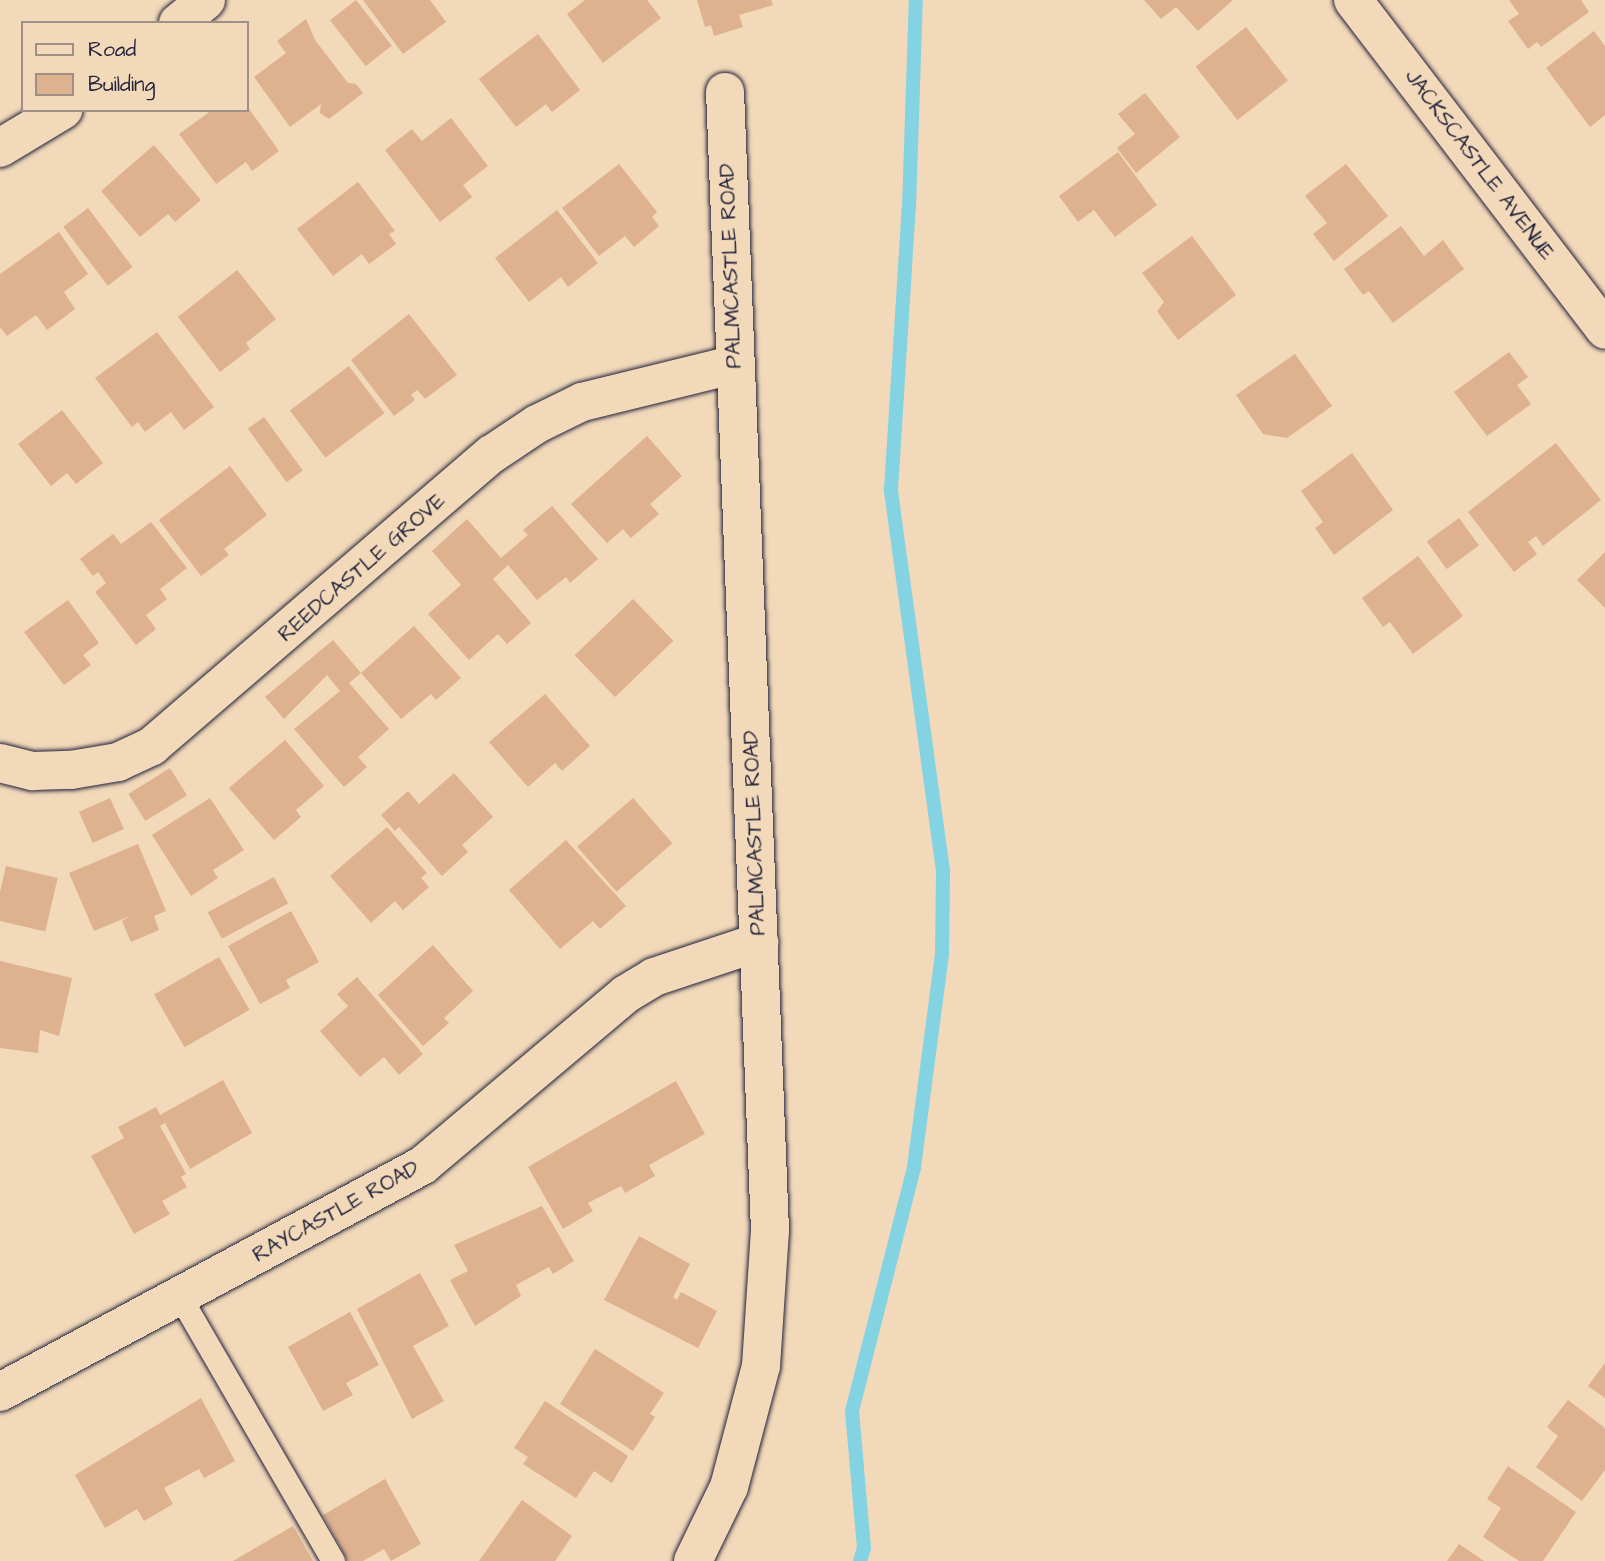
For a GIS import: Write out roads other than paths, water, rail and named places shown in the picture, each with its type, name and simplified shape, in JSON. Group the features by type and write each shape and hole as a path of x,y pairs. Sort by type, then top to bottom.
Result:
{"street":[{"name":"JACKSCASTLE AVENUE","path":"1353,0 1605,330"},
{"name":"PALMCASTLE ROAD","path":"693,1561 729,1487 761,1366 770,1231 733,365 725,92"},
{"path":"0,148 60,112"},
{"name":"REEDCASTLE GROVE","path":"0,763 33,771 71,770 117,762 152,746 492,454 537,424 582,402 733,365"},
{"name":"RAYCASTLE ROAD","path":"0,1392 423,1165 626,994 654,977 759,942"}],"lane":[{"path":"180,1297 333,1561"}],"waterway":[{"path":"860,1561 864,1548 852,1411 914,1167 942,954 943,871 891,490 909,207 916,0"}]}
